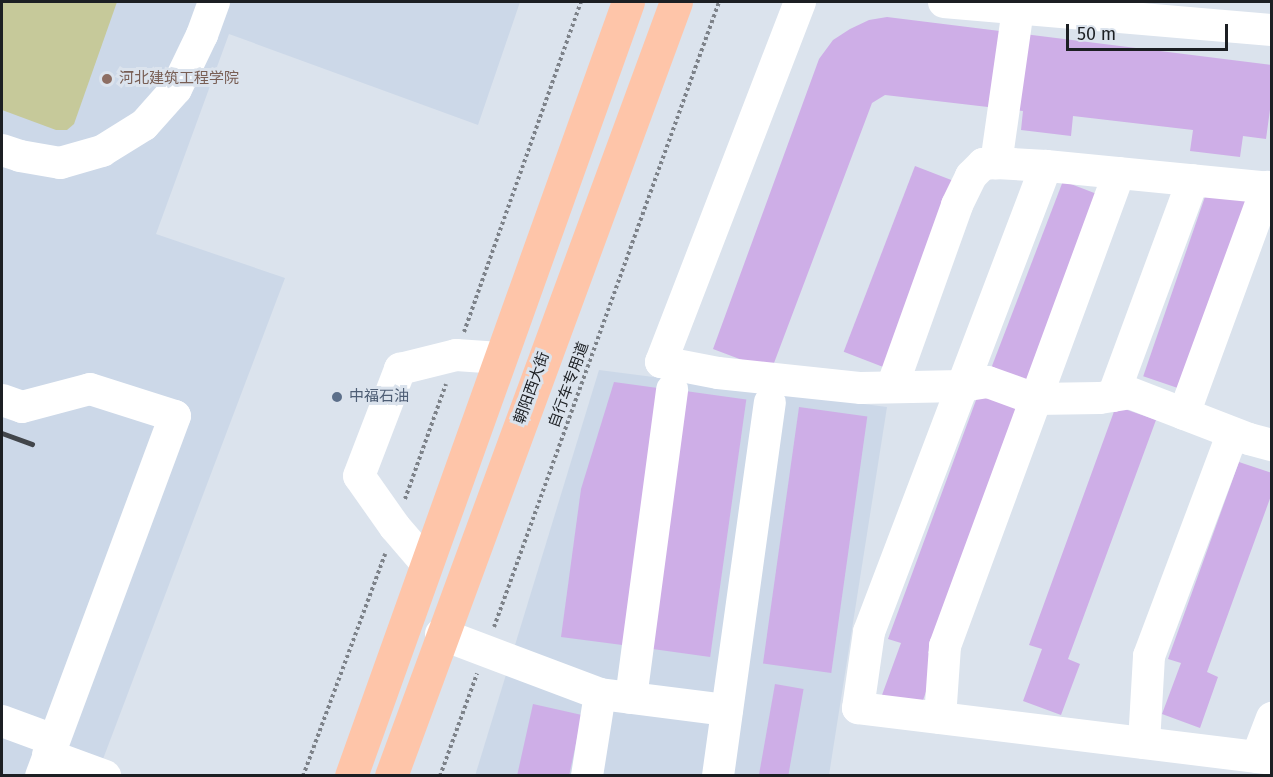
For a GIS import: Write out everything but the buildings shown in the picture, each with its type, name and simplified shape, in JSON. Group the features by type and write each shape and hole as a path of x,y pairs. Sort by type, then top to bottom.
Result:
{"main road":[{"path":"351,776 628,2"},
{"name":"朝阳西大街","path":"391,776 441,634 675,2"},
{"path":"659,47 682,2"}],"street":[{"path":"2,150 20,156 60,163 102,151 144,125 176,89 202,35 214,2"},
{"path":"800,2 660,362 718,373 861,388 962,386 987,382 1035,399 1113,396 1130,393 1233,433 1272,445"},
{"path":"944,2 1019,5 1272,30"},
{"path":"996,164 1019,5"},
{"path":"892,387 957,205 971,176 983,164 1046,166 1269,187 1184,414"},
{"path":"1046,166 869,632 858,708 1264,758 1272,718"},
{"path":"940,718 945,646 1119,173"},
{"path":"1113,396 1193,180"},
{"path":"426,563 395,527 359,476 400,369 456,355 500,358"},
{"path":"2,400 22,407 90,389 175,416 48,757"},
{"path":"631,698 672,390"},
{"path":"718,776 770,403"},
{"path":"1144,743 1149,656 1233,433"},
{"path":"441,634 600,694 727,711"},
{"path":"587,776 600,694"},
{"path":"2,721 48,757 105,776"}],"path":[{"path":"303,776 395,527 581,2"},
{"name":"自行车专用道","path":"440,776 719,2"}],"shaded area":[{"path":"2,2 520,2 478,125 229,34 156,234 285,278 97,775 2,776"},
{"path":"599,370 887,407 829,775 475,776"}],"green space":[{"path":"2,2 117,2 74,124 67,130 56,130 2,110"}],"railway":[{"path":"2,433 32,444"}],"place":[{"name":"河北建筑工程学院","path":"107,79"},
{"name":"中福石油","path":"337,397"}]}
